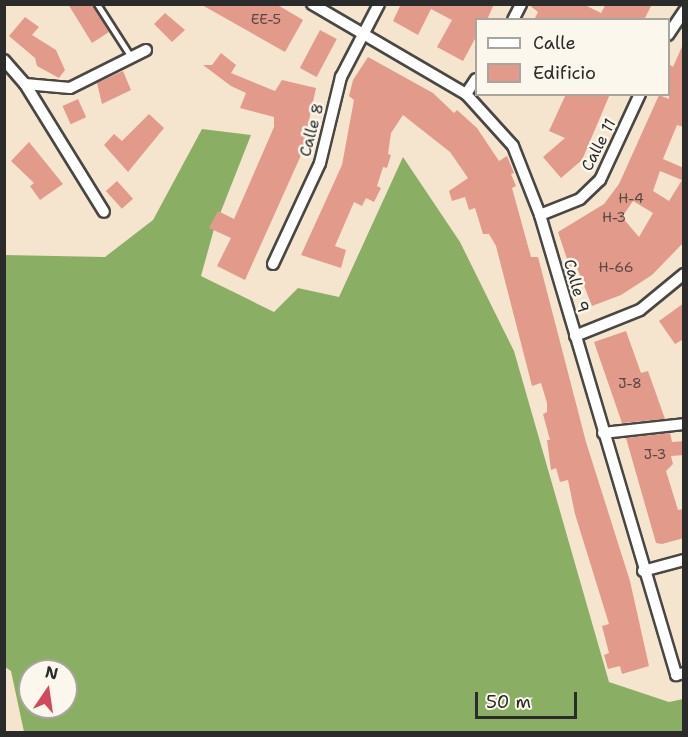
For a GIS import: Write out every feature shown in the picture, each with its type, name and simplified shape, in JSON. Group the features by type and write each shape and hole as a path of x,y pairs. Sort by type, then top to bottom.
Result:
{"street":[{"name":"Calle 9","path":"312,4 466,94 513,146 540,215 643,571 680,674"},
{"name":"Calle 8","path":"273,264 320,163 341,77 379,4"},
{"path":"514,18 521,4"},
{"path":"670,33 684,11"},
{"path":"25,84 69,88 146,50"},
{"path":"4,60 25,84 104,212"},
{"path":"466,94 475,82"},
{"name":"Calle 11","path":"540,215 579,199 600,180 639,96"},
{"path":"575,336 640,310 684,274"},
{"path":"603,433 684,424"},
{"path":"643,571 684,560"}],"lane":[{"path":"97,4 131,57"}],"green space":[{"path":"202,129 251,135 214,229 201,276 274,312 298,288 339,297 403,157 460,242 514,351 609,682 669,702 683,699 683,732 24,732 21,719 78,719 78,659 18,659 18,704 11,671 5,667 5,255 105,257 153,220"}],"building":[{"path":"68,4 92,4 109,32 92,43"},
{"path":"276,4 303,20 285,52 202,5"},
{"path":"401,4 494,4 488,18 475,18 475,39 463,61 437,47 452,20 431,9 418,35 393,21"},
{"path":"528,4 583,4 601,13 606,4 652,4 645,18 535,18 538,12"},
{"path":"165,13 185,30 172,42 154,24"},
{"path":"25,17 39,27 32,35 56,50 65,70 59,78 37,66 35,58 9,36"},
{"path":"320,30 337,39 317,77 300,68"},
{"path":"684,42 684,127 677,125 663,159 684,168 684,242 652,275 621,295 592,306 576,265 570,268 558,232 604,204 619,184 659,96 669,99 670,65 673,67","holes":["660,171 682,180 669,201 653,191","633,201 653,213 639,237 622,217"]},
{"path":"221,53 236,65 231,73 275,91 282,80 316,88 302,153 245,280 217,266 231,238 209,228 218,211 234,219 274,127 274,117 240,108 246,93 231,86 203,65 212,65"},
{"path":"368,57 433,93 454,113 457,110 477,128 499,161 507,156 514,173 511,174 516,186 512,188 531,257 538,257 586,442 630,581 649,666 622,674 620,666 608,669 604,655 609,653 602,626 609,624 575,514 568,480 560,482 556,468 551,470 547,440 550,440 543,414 547,412 547,403 541,383 532,386 496,246 489,234 483,234 475,208 469,210 465,197 452,201 449,191 468,178 450,152 403,115 391,133 388,154 391,155 387,168 383,167 377,186 381,188 374,202 366,198 362,206 354,202 335,246 346,250 341,268 301,255 342,165 354,100 349,96 353,80"},
{"path":"123,71 131,90 102,104 97,83"},
{"path":"565,96 609,96 582,160 561,178 543,157 565,138 549,131"},
{"path":"78,99 86,117 71,124 62,106"},
{"path":"149,114 164,128 128,172 104,145 114,134 122,141"},
{"path":"29,142 63,184 40,200 30,186 34,183 11,161"},
{"path":"117,181 133,199 122,209 106,191"},
{"path":"684,303 684,339 675,344 659,321"},
{"path":"626,331 641,373 648,371 665,419 622,423 594,342"},
{"path":"670,433 672,442 684,441 684,455 671,456 673,464 666,471 678,510 684,509 684,538 662,544 656,543 626,438"}]}
